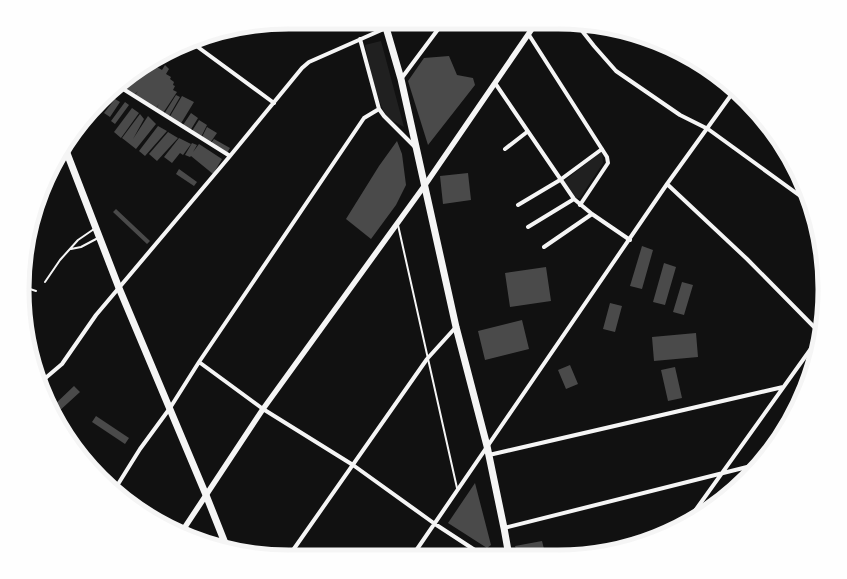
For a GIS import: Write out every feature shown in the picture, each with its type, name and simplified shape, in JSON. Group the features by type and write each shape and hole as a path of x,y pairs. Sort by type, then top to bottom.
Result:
{"main road":[{"path":"386,29 401,79 415,148 425,185 456,326 487,446 507,550"},
{"path":"67,154 119,288 206,495 223,541"}],"street":[{"path":"45,378 62,364 96,315 302,68 309,62 379,29"},
{"path":"401,79 438,29"},
{"path":"183,527 263,409 425,185 532,29"},
{"path":"582,30 616,71 680,115 708,129 800,196"},
{"path":"529,35 607,157 608,163 580,205"},
{"path":"360,39 379,109 415,148"},
{"path":"197,46 274,103"},
{"path":"495,83 574,199 592,214 630,240"},
{"path":"124,89 230,156"},
{"path":"417,550 667,184 731,96"},
{"path":"117,484 170,408 199,362 364,118 379,109"},
{"path":"504,149 527,132"},
{"path":"518,206 560,180 602,149"},
{"path":"667,184 747,259 815,329"},
{"path":"528,227 574,199"},
{"path":"544,247 592,214"},
{"path":"293,550 427,359 456,326"},
{"path":"696,510 811,349"},
{"path":"199,362 263,409 353,465 435,524 475,550"},
{"path":"489,455 783,387"},
{"path":"504,528 748,466"}],"lane":[{"path":"397,222 457,490"},
{"path":"45,282 60,260 78,240 97,228"},
{"path":"70,250 81,247 100,237"},
{"path":"29,289 36,291"}],"shaded area":[{"path":"381,41 404,127 390,119 385,113 374,85 365,45"},
{"path":"602,151 603,163 580,198 576,198 564,181"}],"building":[{"path":"449,56 457,75 473,78 475,85 428,145 408,81 424,58"},
{"path":"165,65 169,69 166,74 171,77 170,79 174,82 173,85 175,86 173,90 177,92 163,113 156,109 159,104 156,108 135,95 138,91 134,95 125,88 131,83 156,66 162,70"},
{"path":"176,95 180,97 169,116 164,114"},
{"path":"182,96 194,102 180,125 169,118"},
{"path":"115,99 120,102 110,117 104,113"},
{"path":"108,102 102,112 101,110"},
{"path":"125,102 129,105 115,124 111,121"},
{"path":"132,108 139,113 121,138 114,132"},
{"path":"191,113 198,118 190,131 183,125"},
{"path":"140,114 144,119 133,139 148,116 156,124 136,149 122,138"},
{"path":"199,120 207,125 201,137 192,131"},
{"path":"158,126 167,131 145,156 139,151"},
{"path":"207,127 217,133 210,143 202,137"},
{"path":"168,132 178,138 157,161 149,154"},
{"path":"179,138 191,144 183,155 180,153 172,163 164,157"},
{"path":"214,139 230,148 227,153 210,144"},
{"path":"397,141 402,154 406,185 396,205 371,239 346,219 379,166"},
{"path":"192,143 197,145 193,152 199,144 222,159 213,174 191,156 185,155"},
{"path":"179,169 197,182 194,186 176,174"},
{"path":"468,173 471,200 443,204 440,176"},
{"path":"116,209 150,241 147,244 113,212"},
{"path":"642,246 653,250 642,289 630,286"},
{"path":"664,263 676,267 665,305 653,302"},
{"path":"546,267 551,301 510,307 505,273"},
{"path":"682,282 693,285 684,315 673,312"},
{"path":"610,303 622,306 615,332 603,329"},
{"path":"522,320 529,349 485,360 478,331"},
{"path":"696,333 698,357 654,361 652,337"},
{"path":"570,365 578,384 566,389 558,370"},
{"path":"675,367 682,398 668,401 661,370"},
{"path":"74,386 80,392 59,411 55,404"},
{"path":"96,416 129,438 125,444 92,422"},
{"path":"475,483 491,545 487,548 448,523"},
{"path":"542,541 544,550 516,550 515,546"}]}
